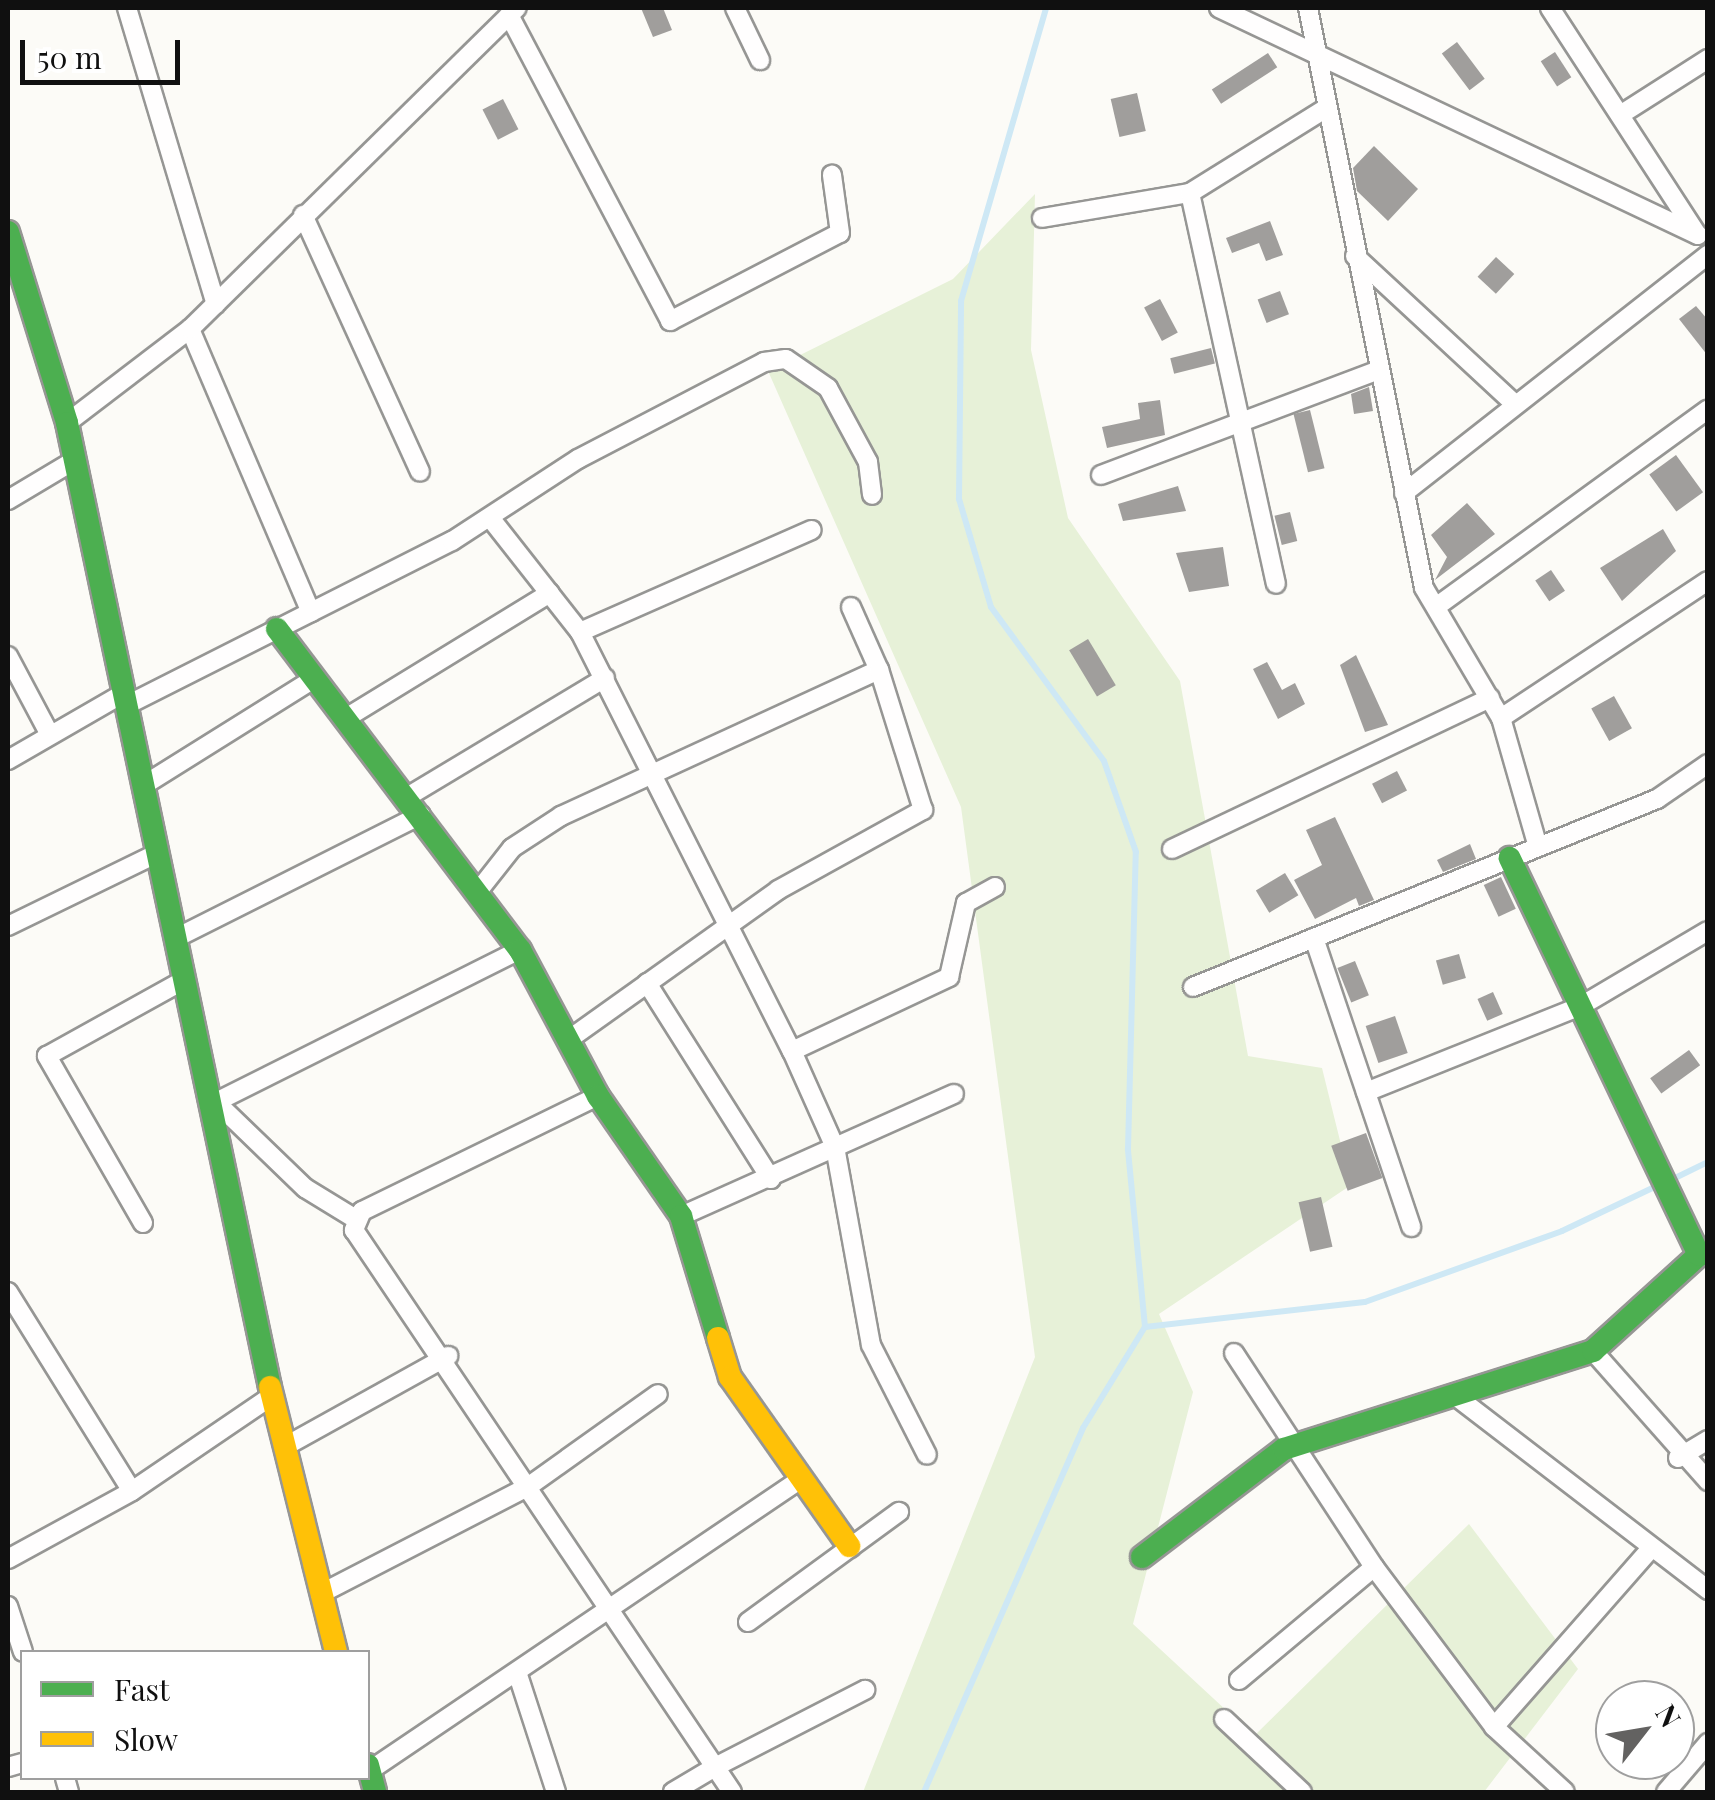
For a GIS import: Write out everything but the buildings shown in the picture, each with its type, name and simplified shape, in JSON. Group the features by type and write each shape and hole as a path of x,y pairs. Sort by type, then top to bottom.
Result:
{"street":[{"path":"127,8 216,304"},
{"path":"734,8 760,60"},
{"path":"1219,8 1704,246"},
{"path":"1308,8 1323,56 1325,109 1424,588 1440,604 1501,718 1538,847"},
{"path":"1550,8 1704,246"},
{"path":"67,423 216,304 513,11 670,320 840,233 832,175"},
{"path":"1620,116 1708,60"},
{"path":"1042,218 1190,192 1325,109"},
{"path":"1190,192 1276,584"},
{"path":"303,215 420,472"},
{"path":"8,232 67,423 184,980 216,1102 272,1396 335,1650"},
{"path":"1404,492 1516,405 1704,246"},
{"path":"1355,256 1516,405"},
{"path":"190,328 311,612"},
{"path":"8,760 491,520 578,459 786,359 828,388 852,422 872,494"},
{"path":"1102,475 1379,370"},
{"path":"1440,604 1708,408"},
{"path":"8,500 75,460"},
{"path":"491,520 580,632 792,1051 835,1148 871,1345 927,1455"},
{"path":"580,632 811,530"},
{"path":"1501,718 1708,581"},
{"path":"346,718 550,593"},
{"path":"568,1040 728,926 923,810 879,670 851,607"},
{"path":"277,629 480,890 520,950 598,1096 680,1216 730,1377 798,1481 850,1546"},
{"path":"8,656 50,736"},
{"path":"480,890 512,848 651,771 879,670"},
{"path":"144,785 315,678"},
{"path":"176,938 414,806 604,678"},
{"path":"1172,850 1490,698"},
{"path":"1193,987 1657,799 1706,770"},
{"path":"8,926 158,853"},
{"path":"1142,1557 1291,1446 1592,1351 1699,1255 1510,858"},
{"path":"792,1051 949,977 966,903 995,887"},
{"path":"1366,1092 1580,1006 1708,931"},
{"path":"1314,938 1411,1227"},
{"path":"216,1102 520,950"},
{"path":"143,1223 47,1056 184,980"},
{"path":"646,983 771,1179"},
{"path":"680,1216 771,1179 954,1094"},
{"path":"354,1218 598,1096"},
{"path":"216,1102 305,1188 354,1218 732,1792"},
{"path":"8,1292 132,1491"},
{"path":"1592,1351 1678,1458 1708,1481"},
{"path":"1234,1353 1291,1446 1374,1567 1494,1727 1565,1792"},
{"path":"284,1447 448,1356"},
{"path":"320,1594 529,1486 658,1394"},
{"path":"1454,1394 1648,1552 1708,1590"},
{"path":"8,1559 132,1491 272,1396"},
{"path":"1678,1458 1708,1440"},
{"path":"371,1776 798,1481"},
{"path":"748,1622 900,1512"},
{"path":"1494,1727 1648,1552"},
{"path":"1239,1680 1374,1567"},
{"path":"8,1606 22,1650"},
{"path":"518,1675 556,1792"},
{"path":"673,1792 865,1690"},
{"path":"1224,1718 1302,1792"},
{"path":"1666,1792 1708,1743"}],"green space":[{"path":"1035,194 1031,350 1068,518 1180,681 1248,1056 1322,1068 1351,1185 1159,1314 1193,1392 1133,1624 1254,1736 1469,1524 1578,1669 1484,1792 863,1792 1035,1357 961,807 768,371 953,279"}],"waterway":[{"path":"924,1792 1083,1428 1145,1327 1128,1149 1136,852 1104,761 991,607 959,499 961,301 1046,8"},
{"path":"1673,1179 1708,1162"},
{"path":"1145,1327 1365,1302 1562,1231 1661,1184"}],"traffic: fast":[{"path":"8,232 67,423 270,1387"},
{"path":"277,629 520,950 598,1096 681,1216 718,1338"},
{"path":"1142,1557 1284,1449 1593,1351 1699,1255 1510,858"},
{"path":"370,1773 375,1792"}],"traffic: slow":[{"path":"718,1338 730,1377 849,1546"},
{"path":"270,1387 336,1650"}]}
